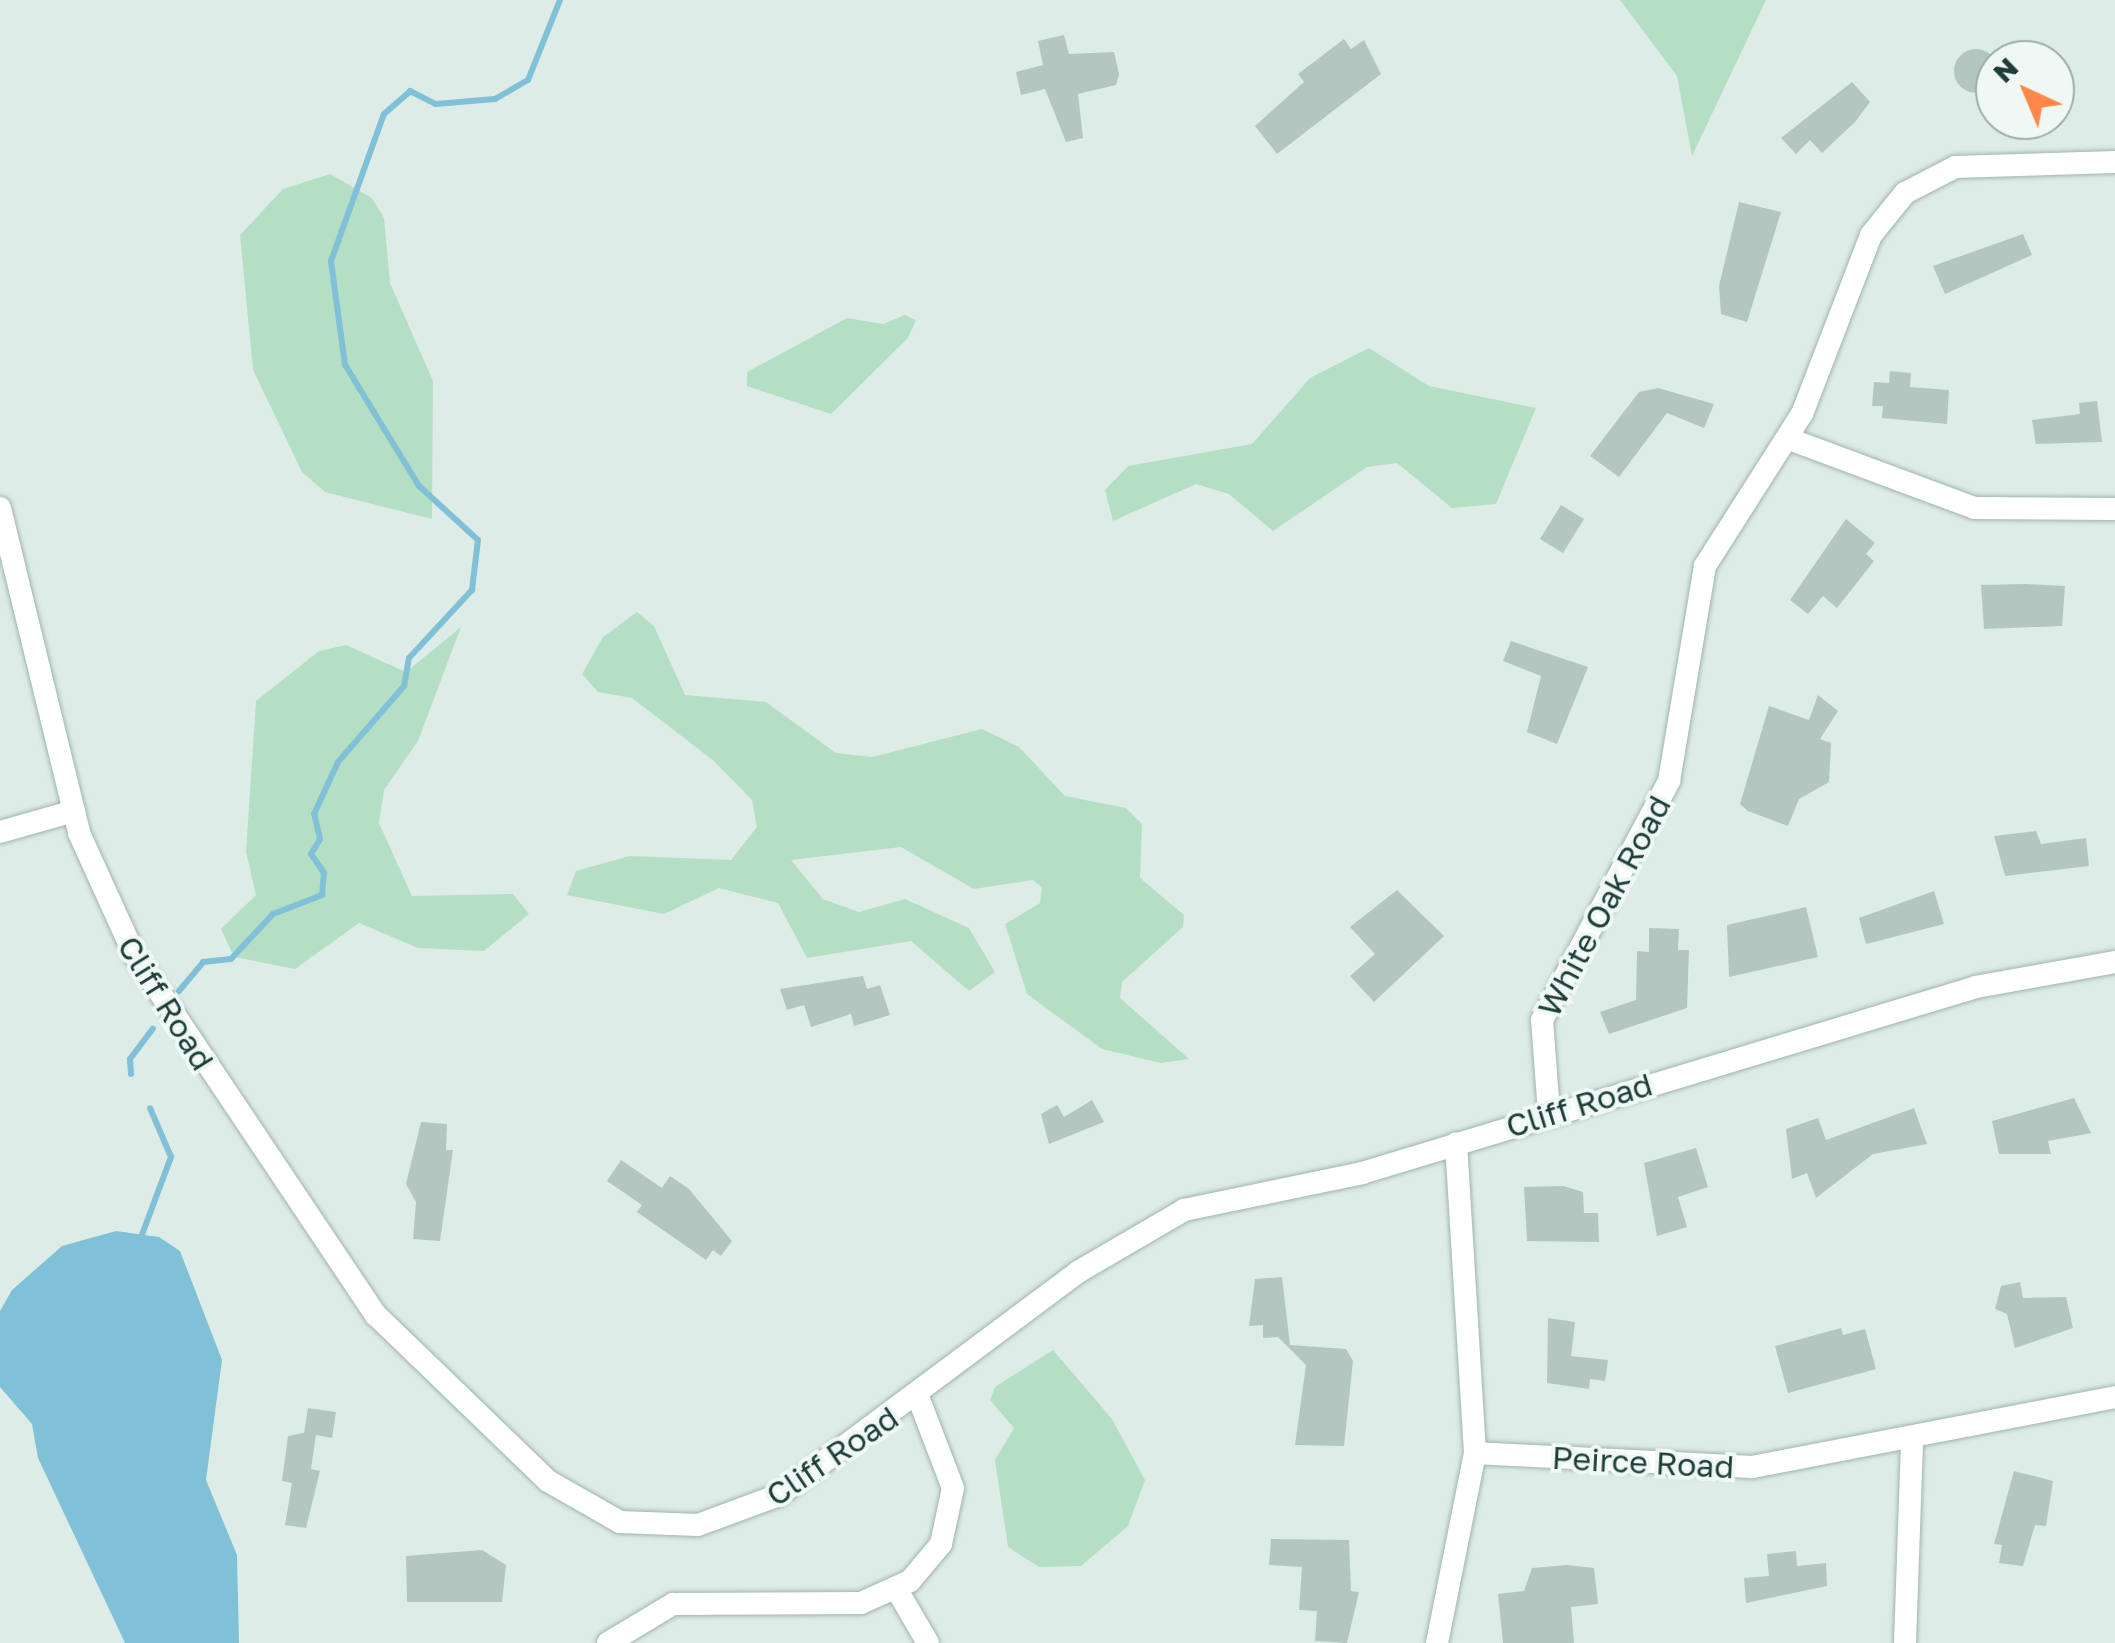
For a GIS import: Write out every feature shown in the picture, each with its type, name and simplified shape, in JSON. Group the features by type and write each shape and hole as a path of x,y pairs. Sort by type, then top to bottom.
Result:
{"street":[{"name":"White Oak Road","path":"1549,1113 1538,1058 1549,1000 1674,768 1710,554 1788,440 1865,246 1906,193 1967,164 2115,162"},
{"path":"1788,440 1975,508 2115,509"},
{"name":"Cliff Road","path":"0,508 74,811 134,954 336,1262 400,1342 572,1499 635,1524 729,1517 815,1474 1078,1272 1170,1215 1456,1144 1988,984 2115,962"},
{"path":"0,832 74,811"},
{"path":"1437,1643 1475,1453 1456,1144"},
{"path":"608,1643 637,1619 685,1602 848,1604 897,1590 935,1555 951,1511 951,1465 918,1396"},
{"name":"Peirce Road","path":"1475,1453 1736,1467 1912,1441 2115,1396"},
{"path":"1905,1643 1912,1441"},
{"path":"897,1590 928,1643"}],"green space":[{"path":"1620,0 1766,0 1692,156 1677,76"},
{"path":"330,174 372,198 384,218 390,283 433,381 432,519 325,492 302,472 253,370 240,235 283,189"},
{"path":"905,315 916,320 908,338 831,414 747,386 747,372 847,318 883,324"},
{"path":"1369,348 1429,386 1536,408 1496,504 1452,508 1397,463 1367,467 1273,531 1229,494 1196,484 1113,521 1105,490 1128,466 1252,444 1310,378"},
{"path":"637,612 654,626 685,695 766,702 836,753 872,757 982,729 1019,747 1065,796 1126,808 1142,824 1140,878 1184,915 1183,927 1122,982 1120,998 1189,1059 1161,1063 1102,1049 1027,994 1005,924 1040,903 1042,888 1033,880 974,889 901,847 791,860 823,899 859,912 905,899 969,928 995,972 969,991 911,941 807,958 778,903 719,888 664,914 567,895 576,871 630,856 731,860 757,827 752,800 714,761 632,698 598,692 582,674 603,637"},
{"path":"461,627 418,741 384,790 379,823 412,896 513,894 529,914 484,951 418,948 359,923 295,969 234,957 221,929 256,895 246,852 256,701 319,651 346,645 406,672"},
{"path":"1053,1350 1112,1419 1145,1480 1128,1526 1081,1566 1039,1567 1008,1547 995,1460 1014,1428 990,1400 995,1387"}],"water":[{"path":"116,1231 159,1237 180,1251 222,1360 206,1480 237,1555 239,1643 125,1643 38,1458 32,1424 0,1387 0,1311 12,1290 62,1246"}],"building":[{"path":"1064,35 1069,54 1114,52 1119,74 1116,85 1078,94 1083,138 1066,142 1045,89 1021,95 1016,72 1043,65 1038,41"},
{"path":"1344,39 1351,49 1364,40 1381,74 1277,154 1255,126 1304,82 1298,74"},
{"path":"1975,49 1975,93 1960,87 1954,71 1960,55"},
{"path":"1852,82 1870,102 1855,122 1822,153 1810,140 1796,154 1781,138"},
{"path":"1739,202 1781,212 1747,322 1721,314 1719,286"},
{"path":"2023,234 2032,255 1945,294 1933,266"},
{"path":"1890,371 1911,373 1910,387 1949,390 1947,424 1882,418 1883,406 1872,406 1874,382 1889,383"},
{"path":"1658,388 1714,404 1704,428 1667,413 1619,477 1590,456 1639,392"},
{"path":"2097,401 2102,442 2036,444 2032,420 2080,414 2079,403"},
{"path":"1561,505 1584,519 1563,553 1540,539"},
{"path":"1846,519 1875,543 1866,554 1874,561 1837,608 1823,596 1808,614 1790,600"},
{"path":"1981,585 2065,586 2062,626 1984,629"},
{"path":"1511,641 1588,667 1557,744 1527,732 1541,676 1503,661"},
{"path":"1818,695 1838,711 1820,739 1831,743 1829,782 1799,799 1788,826 1748,811 1740,804 1769,706 1809,720"},
{"path":"2036,831 2041,844 2086,838 2089,866 2005,876 1994,836"},
{"path":"1397,890 1444,936 1374,1002 1350,976 1375,954 1350,927"},
{"path":"1934,891 1944,924 1866,944 1859,918"},
{"path":"1806,907 1818,957 1729,977 1727,925"},
{"path":"1649,928 1679,929 1678,950 1689,950 1687,1008 1609,1034 1600,1012 1636,1000 1637,951 1649,952"},
{"path":"863,976 867,989 880,985 890,1015 854,1026 851,1014 811,1027 804,1005 787,1010 780,989"},
{"path":"2074,1098 2091,1133 2048,1141 2051,1154 1999,1154 1992,1121"},
{"path":"1092,1100 1104,1122 1049,1144 1041,1114 1057,1105 1064,1117"},
{"path":"1914,1108 1927,1144 1873,1154 1816,1198 1807,1173 1792,1179 1786,1129 1818,1118 1826,1140"},
{"path":"421,1122 447,1124 446,1150 453,1150 440,1241 413,1239 416,1202 406,1184"},
{"path":"1696,1148 1708,1187 1678,1197 1687,1227 1657,1236 1644,1163"},
{"path":"621,1160 662,1188 670,1176 689,1189 732,1241 721,1256 713,1250 706,1260 637,1212 642,1205 607,1181"},
{"path":"1563,1186 1583,1192 1584,1213 1598,1213 1599,1242 1527,1241 1524,1187"},
{"path":"1282,1277 1290,1345 1346,1349 1353,1361 1344,1446 1295,1445 1306,1365 1278,1337 1263,1338 1263,1325 1249,1326 1255,1279"},
{"path":"2020,1282 2023,1298 2066,1297 2073,1328 2015,1348 2007,1314 1995,1309 2001,1286"},
{"path":"1548,1318 1575,1322 1571,1356 1608,1360 1605,1381 1590,1379 1589,1389 1547,1383"},
{"path":"1841,1328 1843,1335 1865,1329 1876,1369 1788,1393 1775,1346"},
{"path":"308,1408 336,1412 332,1438 316,1435 311,1469 320,1471 306,1528 285,1525 292,1483 282,1481 288,1436 304,1433"},
{"path":"2014,1471 2053,1481 2046,1526 2035,1525 2023,1566 1999,1563 2002,1545 1994,1544"},
{"path":"1271,1539 1349,1540 1351,1591 1359,1592 1347,1643 1315,1641 1317,1611 1299,1610 1302,1567 1269,1565"},
{"path":"482,1550 506,1565 502,1602 407,1602 406,1556"},
{"path":"1796,1551 1797,1566 1826,1563 1827,1586 1746,1603 1744,1578 1769,1576 1767,1554"},
{"path":"1532,1568 1594,1568 1598,1604 1571,1607 1574,1643 1503,1643 1498,1594 1524,1591"}],"waterway":[{"path":"179,991 203,962 231,959 273,914 322,895 324,873 311,854 320,839 314,814 338,762 404,686 409,658 472,590 478,540 419,486 345,365 331,261 384,114 410,91 436,104 495,99 528,80 560,0"},
{"path":"131,1074 130,1059 153,1029"},
{"path":"140,1240 171,1157 150,1108"}]}
